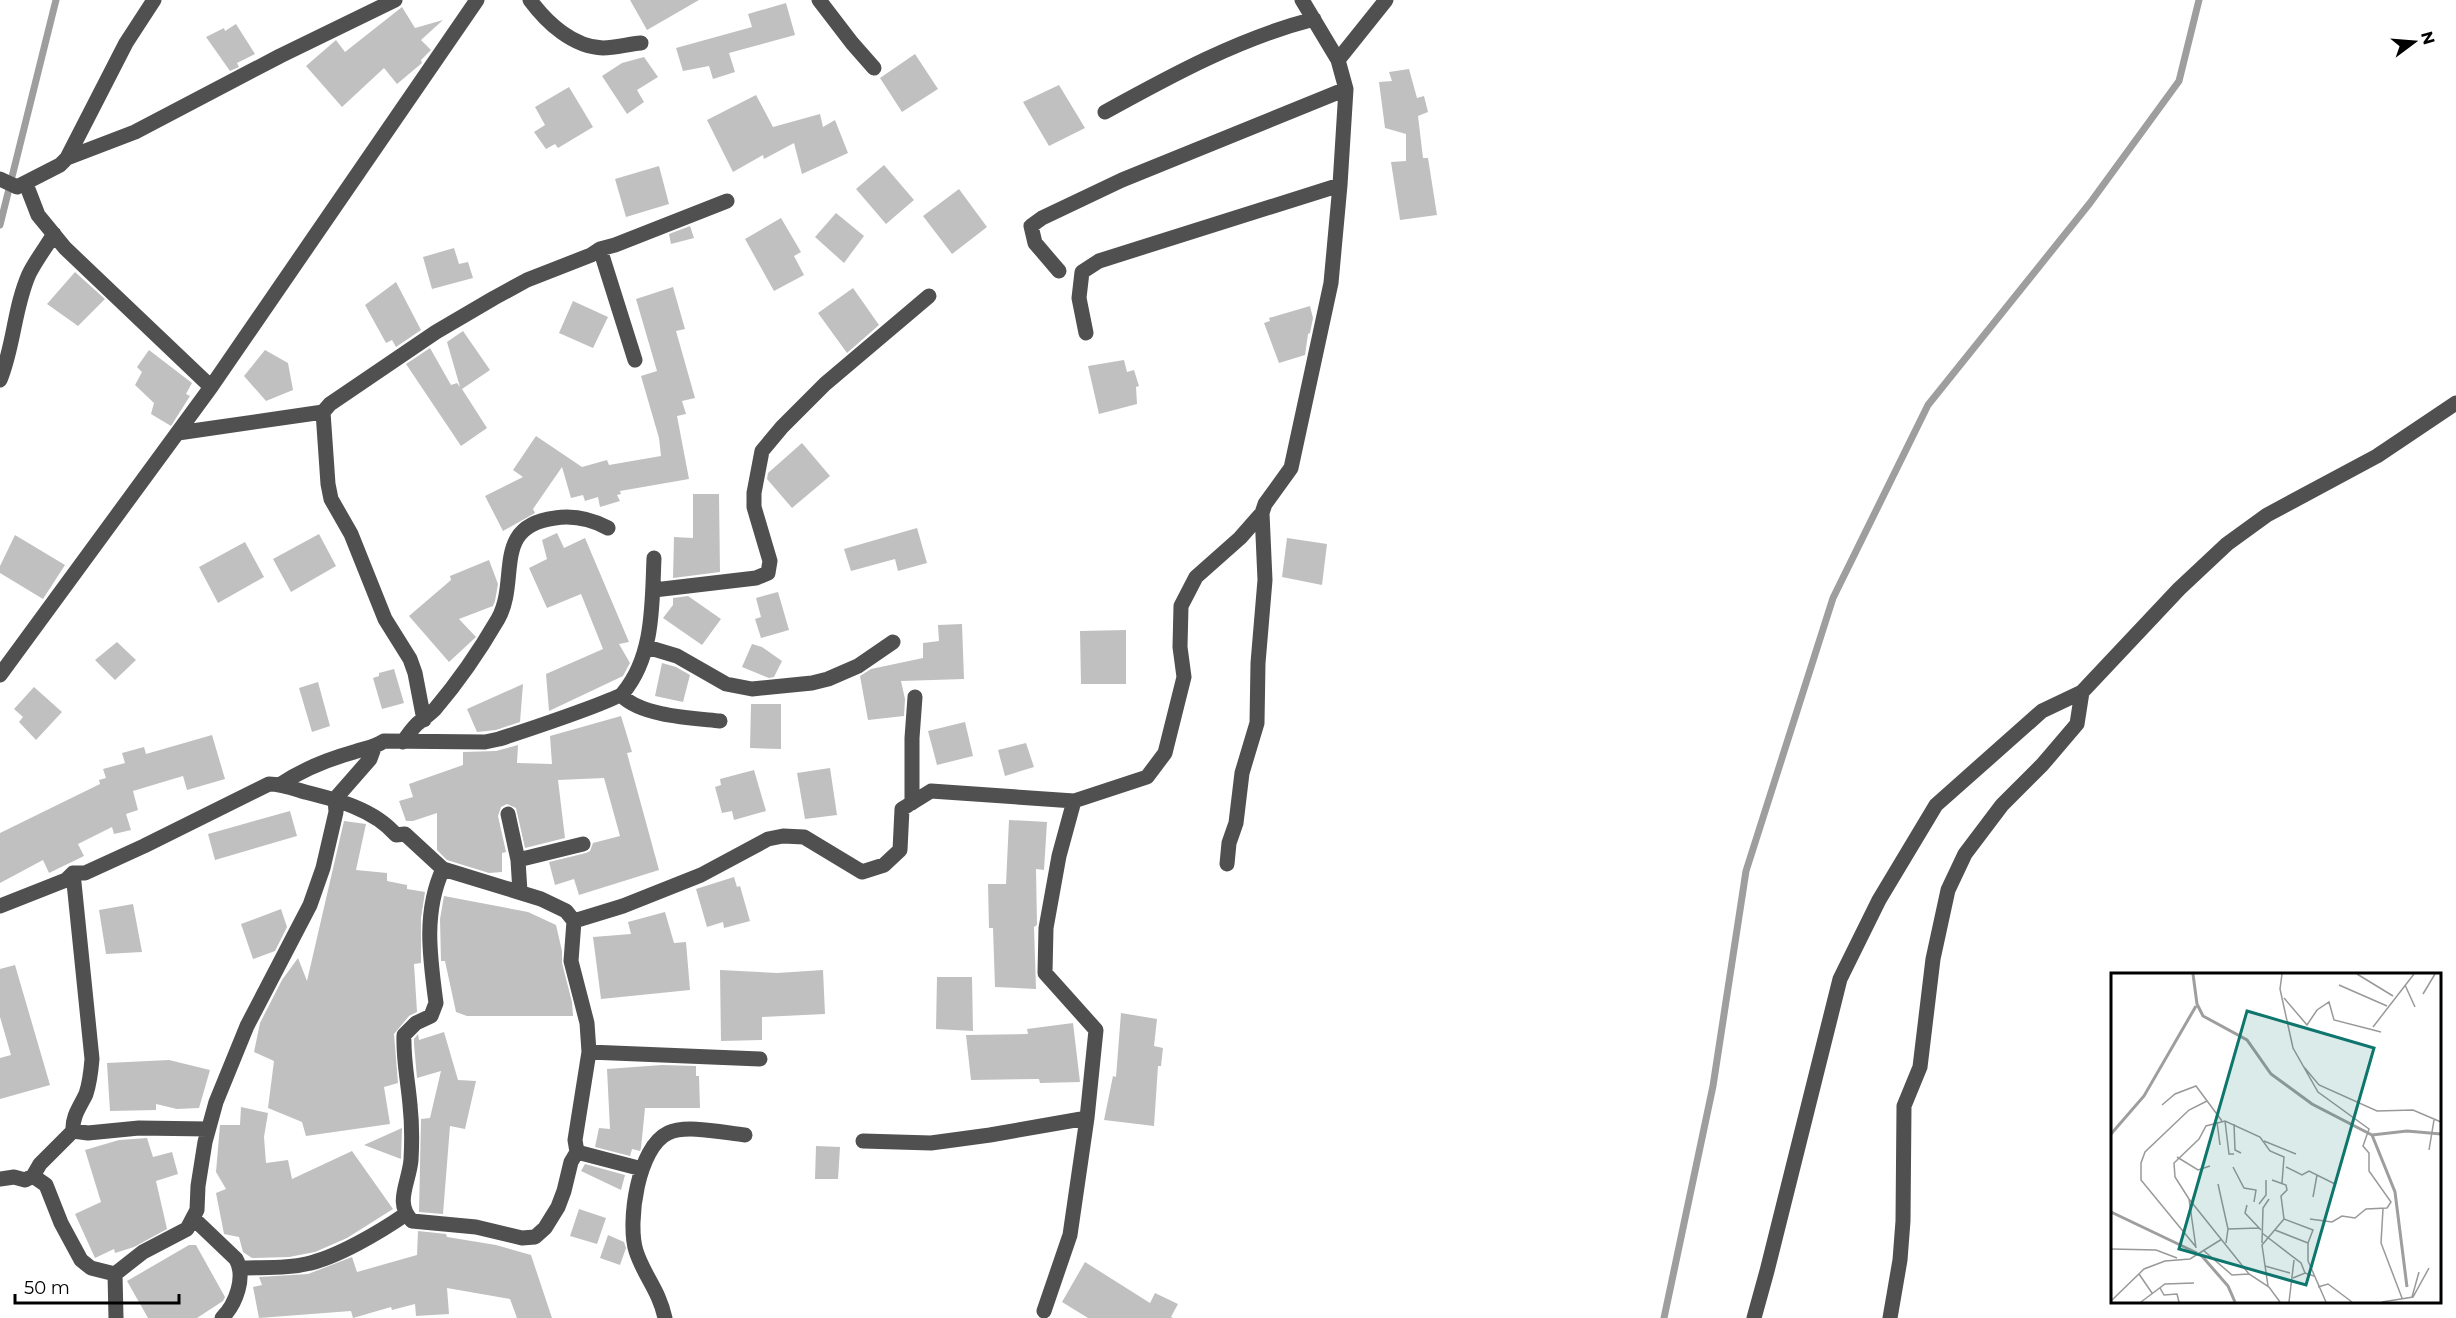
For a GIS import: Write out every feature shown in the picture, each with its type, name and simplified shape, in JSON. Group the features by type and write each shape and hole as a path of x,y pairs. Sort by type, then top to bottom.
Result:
{"street":[{"path":"0,178 17,187 60,165 67,158 126,43 154,0"},
{"path":"67,158 135,132 280,56 395,0"},
{"path":"0,675 211,387 477,0"},
{"path":"530,0 552,24 575,41 605,48 641,44"},
{"path":"819,0 874,69"},
{"path":"1227,864 1229,843 1236,823 1242,773 1257,723 1258,663 1265,580 1262,513 1265,504 1292,468 1331,283 1340,185 1346,89 1338,60 1302,0"},
{"path":"1338,60 1386,0"},
{"path":"1105,112 1251,38 1275,28 1314,19"},
{"path":"1059,271 1035,243 1031,226 1042,218 1122,180 1346,89"},
{"path":"26,184 39,215 65,248 211,387"},
{"path":"1086,333 1079,298 1082,272 1099,261 1340,185"},
{"path":"178,433 323,412 330,404 436,332 527,280 591,255 600,249 727,201"},
{"path":"0,380 9,359 16,317 29,275 54,234"},
{"path":"600,249 635,360"},
{"path":"654,590 756,578 768,573 770,561 754,507 754,493 762,451 782,427 825,384 929,296"},
{"path":"1754,1318 1840,979 1879,900 1936,805 2042,711 2082,692 2179,589 2228,544 2267,515 2377,456 2456,403"},
{"path":"323,412 331,499 351,534 385,619 410,659 424,720"},
{"path":"574,921 623,906 707,872 755,845 775,838 804,837 862,872 884,865 900,850 902,809 931,791 1074,801 1147,777 1165,753 1184,676 1180,648 1181,606 1196,577 1240,538 1262,513"},
{"path":"403,742 453,684 498,618 505,604 511,550 524,531 543,519 563,517 583,518 608,528"},
{"path":"281,784 294,775 355,751 374,748 384,741 477,742 499,739 622,696 636,673 647,647 654,590 654,558"},
{"path":"647,647 677,656 726,684 752,689 812,683 828,679 858,666 893,642"},
{"path":"1890,1318 1900,1260 1903,1221 1904,1106 1920,1067 1933,959 1948,890 1965,854 2002,804 2042,765 2077,724 2082,692"},
{"path":"622,696 630,704 644,708 720,721"},
{"path":"912,803 912,738 915,698"},
{"path":"115,1274 143,1252 187,1229 197,1210 198,1186 208,1129 247,1026 310,905 323,868 336,812 335,799 370,759 374,748"},
{"path":"0,906 66,880 73,873 85,873 269,784 281,784 335,799 362,810 388,825 396,835 405,834 443,870 520,892 566,910 574,921 571,961 587,1023 589,1052 575,1140 577,1152 571,1162 558,1207 551,1220 535,1237 522,1238 476,1227 412,1221 402,1206 411,1163 412,1134 411,1104 404,1064 404,1035 416,1023 431,1016 436,1003 429,921 433,898 443,870"},
{"path":"1044,1311 1070,1235 1087,1118 1096,1030 1045,973 1046,928 1059,856 1074,801"},
{"path":"508,814 518,860 520,892"},
{"path":"518,860 584,844"},
{"path":"0,1179 25,1180 33,1176 40,1164 73,1131 73,1119 91,1077 92,1059 73,873"},
{"path":"589,1052 760,1059"},
{"path":"863,1141 931,1143 1087,1118"},
{"path":"73,1131 88,1133 139,1128 208,1129"},
{"path":"665,1318 661,1298 640,1261 633,1235 634,1211 642,1169 649,1151 667,1133 678,1130 745,1136"},
{"path":"577,1152 642,1169"},
{"path":"33,1176 46,1185 61,1223 81,1260 91,1268 115,1274"},
{"path":"241,1268 281,1267 321,1260 371,1236 406,1214"},
{"path":"193,1218 236,1259 241,1268 236,1298 222,1318"},
{"path":"115,1274 116,1318"}],"building":[{"path":"630,0 699,0 647,30"},
{"path":"786,3 795,35 729,53 735,72 713,79 709,66 683,71 676,48 752,27 748,14"},
{"path":"402,7 415,28 443,20 421,40 431,50 421,60 422,63 397,84 384,68 342,107 306,66 336,40 345,52"},
{"path":"236,24 255,54 237,63 239,67 230,71 206,37 224,28 225,31"},
{"path":"915,54 938,89 902,112 880,78"},
{"path":"644,57 658,77 637,90 644,102 627,114 602,76 622,63"},
{"path":"1409,69 1417,98 1424,96 1428,112 1418,116 1423,158 1428,158 1437,215 1400,220 1391,162 1406,161 1406,134 1385,128 1379,82 1392,81 1389,72"},
{"path":"1059,85 1085,128 1049,146 1023,102"},
{"path":"569,87 593,127 558,148 555,144 546,149 534,132 545,125 535,107"},
{"path":"756,95 773,127 820,114 823,127 835,120 848,153 802,174 794,143 764,159 763,155 733,172 707,120"},
{"path":"884,165 914,200 886,224 856,189"},
{"path":"659,166 669,204 626,217 615,179"},
{"path":"959,189 987,227 952,254 923,216"},
{"path":"836,213 864,236 844,263 815,237"},
{"path":"781,218 801,252 794,256 804,275 774,291 745,239"},
{"path":"690,226 694,238 671,244 669,234"},
{"path":"454,248 459,264 468,262 473,278 432,289 423,257"},
{"path":"75,272 105,299 78,326 47,304"},
{"path":"396,282 421,330 396,347 392,340 386,343 365,305"},
{"path":"673,287 685,329 676,331 695,398 682,401 686,414 677,416 689,479 620,491 621,494 617,495 620,501 600,507 598,497 585,501 583,495 571,498 562,467 533,509 535,513 503,531 485,496 523,477 513,470 536,436 582,467 607,460 609,465 661,456 659,438 641,376 657,371 636,299"},
{"path":"853,288 879,325 847,353 818,313"},
{"path":"573,301 608,317 593,348 559,333"},
{"path":"1310,306 1313,318 1305,355 1279,363 1264,323 1270,321 1269,318"},
{"path":"463,331 490,370 462,389 487,428 461,446 406,364 430,348 451,385 457,383 460,387 447,342"},
{"path":"149,350 192,383 186,394 190,396 171,426 151,414 154,403 135,385 142,372 137,367"},
{"path":"265,350 288,363 293,390 266,401 244,376"},
{"path":"1124,360 1127,372 1134,370 1139,386 1136,387 1137,404 1099,414 1088,366"},
{"path":"802,443 830,476 792,508 767,479 768,473"},
{"path":"693,494 719,494 720,572 673,578 674,537 693,538"},
{"path":"917,528 927,563 898,571 895,559 851,571 844,549"},
{"path":"557,533 564,548 585,538 629,642 619,644 630,663 623,676 549,711 546,674 603,649 581,594 547,608 529,568 547,559 542,540"},
{"path":"319,534 336,566 291,592 273,559"},
{"path":"15,535 65,565 43,599 0,573 0,566"},
{"path":"1287,538 1327,544 1322,585 1282,577"},
{"path":"245,542 264,577 218,603 199,567"},
{"path":"489,560 498,584 495,601 493,606 459,619 476,637 449,662 409,616 451,580 450,576"},
{"path":"778,592 789,630 761,638 755,619 761,617 756,598"},
{"path":"688,596 721,619 702,645 663,618 673,605 673,598"},
{"path":"962,624 964,679 901,681 905,699 904,716 868,720 860,676 871,669 923,658 923,643 939,641 938,625"},
{"path":"1126,630 1126,684 1081,684 1080,631"},
{"path":"117,642 136,660 115,680 95,660"},
{"path":"752,644 762,647 782,661 774,677 769,678 742,667"},
{"path":"662,663 676,667 690,675 683,702 655,696"},
{"path":"394,669 404,703 382,709 373,678 379,676 379,673"},
{"path":"318,682 330,726 312,732 299,688"},
{"path":"523,684 520,722 496,730 477,732 467,709"},
{"path":"34,687 62,712 36,740 19,722 23,717 14,709"},
{"path":"751,704 781,704 781,749 750,748"},
{"path":"621,716 632,752 627,753 659,870 579,895 574,879 555,885 549,862 586,853 590,851 593,843 620,836 604,778 558,780 565,838 525,848 516,808 507,804 501,807 498,816 506,852 502,853 502,872 489,873 447,860 437,850 437,813 406,821 399,801 413,797 409,784 463,765 463,752 496,751 518,745 517,763 552,764 550,736"},
{"path":"965,722 973,756 937,765 928,731"},
{"path":"212,735 225,779 187,790 183,776 133,791 138,810 126,814 131,830 114,834 112,827 78,844 84,856 49,873 43,860 0,883 0,833 100,784 99,780 106,778 103,769 125,763 122,753 144,747 146,754"},
{"path":"1026,743 1034,767 1005,776 998,750"},
{"path":"830,768 837,815 805,819 797,773"},
{"path":"754,770 766,811 734,820 732,811 722,813 715,787 721,785 720,779"},
{"path":"290,811 297,836 215,860 208,834"},
{"path":"1009,820 1047,822 1044,870 1036,869 1037,925 1034,927 1036,989 995,987 993,928 989,928 988,884 1006,884"},
{"path":"344,821 366,824 356,870 387,873 387,881 407,885 407,889 425,892 421,918 421,963 414,964 417,1012 409,1016 394,1034 398,1083 384,1087 390,1124 306,1136 302,1122 268,1108 274,1061 254,1052 260,1023 282,980 298,958 307,981"},
{"path":"734,877 737,887 740,886 750,921 724,928 723,922 707,927 696,889"},
{"path":"444,896 528,912 556,925 573,1016 467,1016 456,1012 445,961 441,961 440,919"},
{"path":"133,904 142,952 106,954 99,910"},
{"path":"281,909 287,927 275,951 253,959 241,924"},
{"path":"665,912 674,943 686,942 690,990 601,999 593,937 631,934 628,922"},
{"path":"15,965 50,1085 0,1099 0,1058 11,1055 0,1017 0,969"},
{"path":"720,970 777,973 823,970 825,1014 762,1017 762,1040 721,1041"},
{"path":"937,977 972,977 973,1031 936,1029"},
{"path":"1121,1013 1157,1019 1154,1046 1163,1048 1161,1066 1158,1066 1154,1126 1104,1120 1113,1076 1116,1077"},
{"path":"1073,1023 1080,1082 1040,1083 1039,1079 971,1080 966,1035 1028,1034 1027,1029"},
{"path":"444,1032 458,1080 476,1081 465,1129 450,1126 443,1214 419,1212 421,1119 430,1118 441,1071 417,1078 414,1039 418,1034 419,1040"},
{"path":"169,1060 210,1070 199,1108 177,1109 156,1104 156,1110 110,1111 107,1063"},
{"path":"662,1065 696,1066 696,1076 699,1076 700,1108 645,1108 641,1148 640,1151 632,1149 630,1156 595,1147 599,1128 610,1129 607,1069"},
{"path":"241,1107 268,1113 264,1137 266,1163 288,1160 292,1179 352,1151 393,1209 347,1238 315,1252 289,1257 252,1258 243,1252 239,1237 224,1234 216,1193 226,1189 216,1172 220,1125 240,1125"},
{"path":"402,1128 401,1159 364,1145"},
{"path":"147,1138 153,1157 172,1152 178,1174 156,1181 167,1229 134,1247 115,1253 114,1249 95,1258 75,1214 101,1202 85,1150 119,1140"},
{"path":"816,1146 840,1147 838,1179 815,1179"},
{"path":"585,1164 625,1175 621,1190 581,1171"},
{"path":"579,1209 606,1218 597,1244 570,1236"},
{"path":"418,1231 446,1234 447,1237 496,1245 531,1255 552,1318 517,1318 510,1299 447,1288 449,1314 416,1316 415,1304 392,1310 391,1307 353,1318 351,1311 259,1318 253,1287 262,1285 259,1277 308,1274 352,1257 357,1272 417,1255"},
{"path":"608,1235 624,1242 626,1248 620,1265 600,1258"},
{"path":"189,1245 196,1245 225,1297 223,1301 197,1318 148,1318 127,1281"},
{"path":"1085,1262 1150,1303 1155,1293 1178,1304 1171,1317 1173,1318 1088,1318 1062,1302"}],"waterway":[{"path":"0,225 56,0"},
{"path":"1664,1318 1713,1086 1746,871 1833,598 1928,405 2090,203 2179,81 2199,0"}]}
